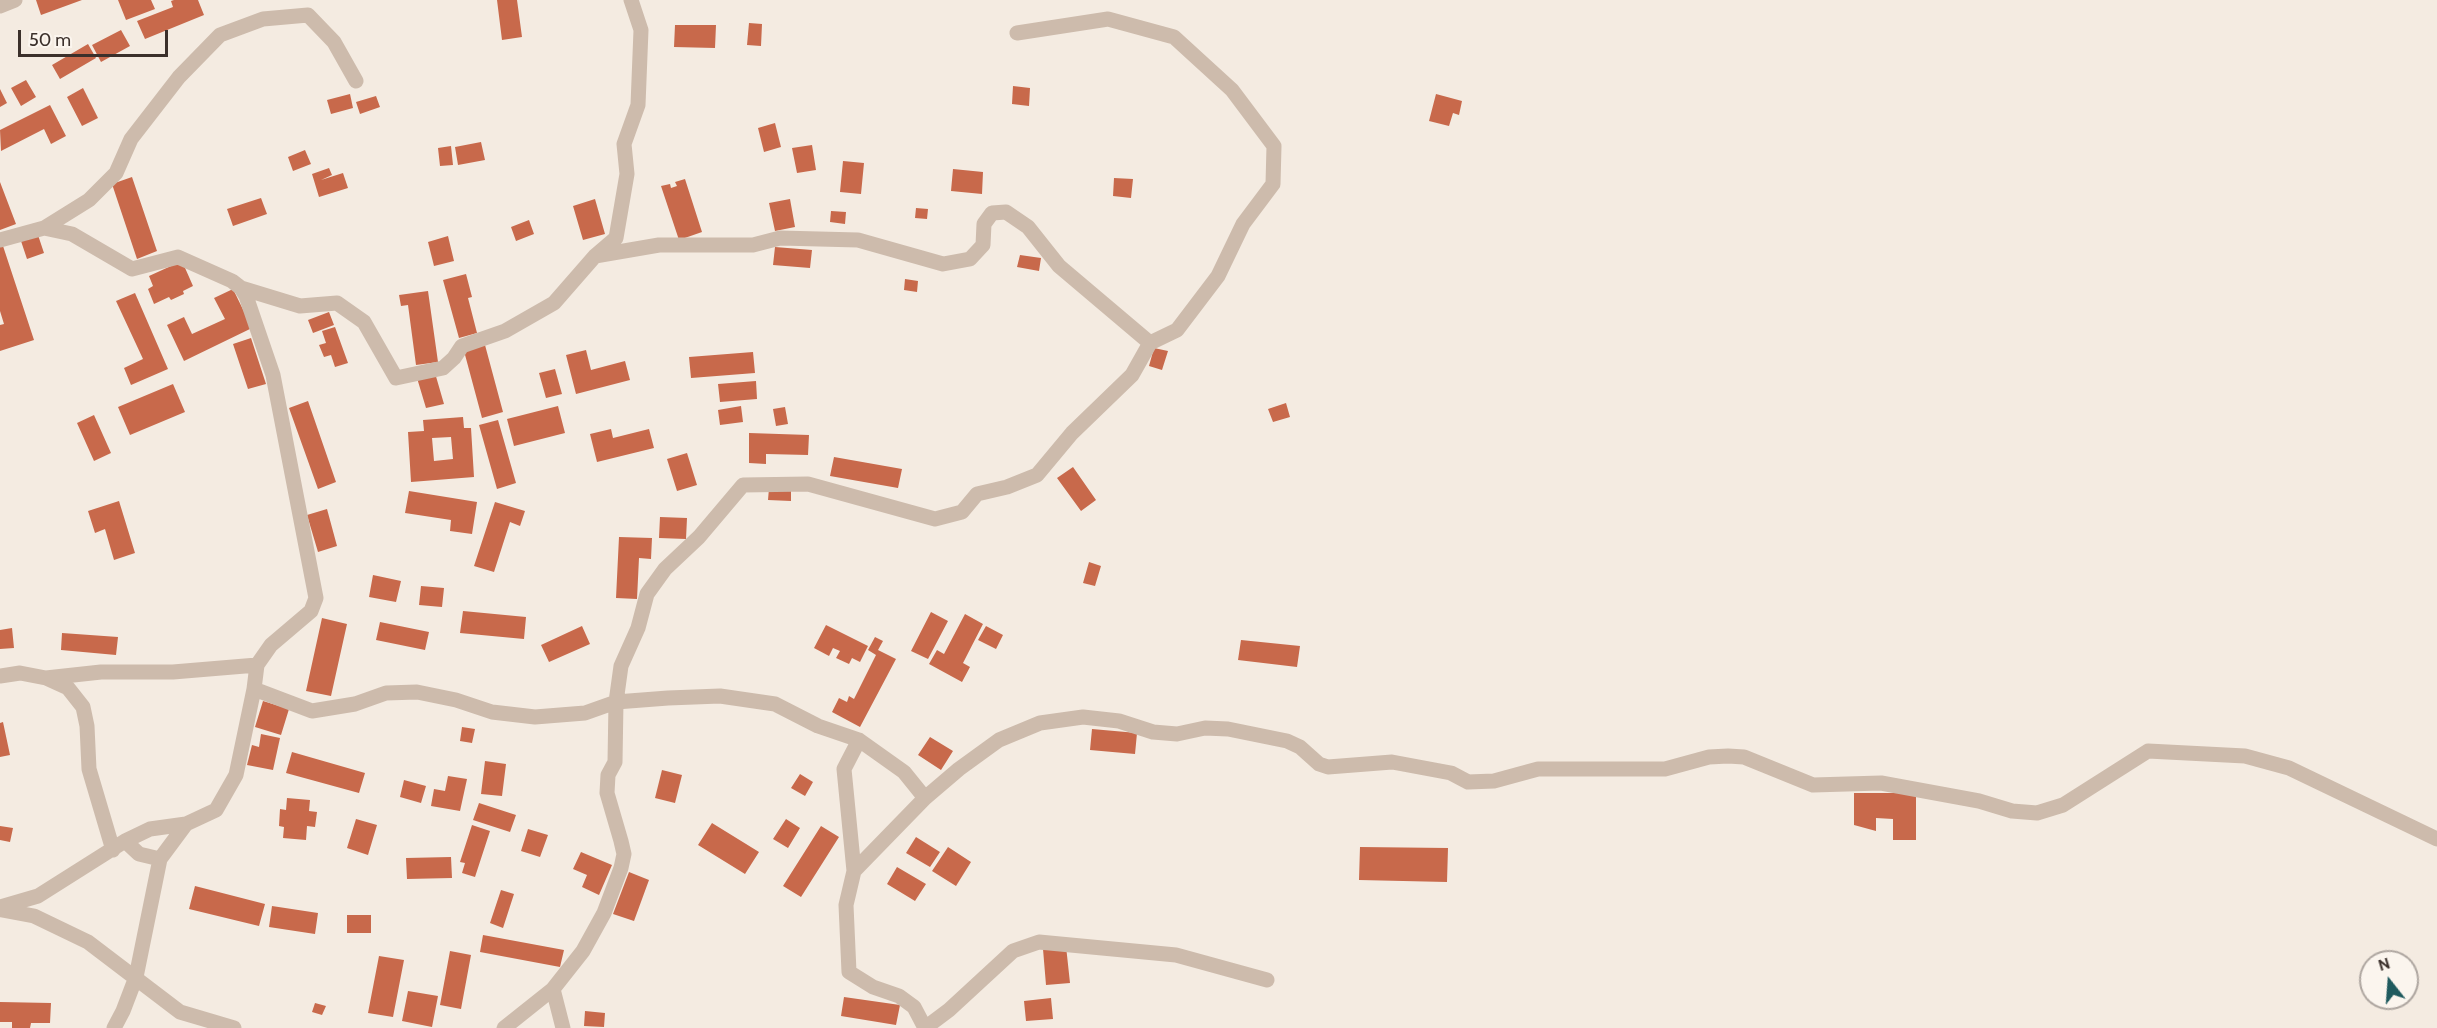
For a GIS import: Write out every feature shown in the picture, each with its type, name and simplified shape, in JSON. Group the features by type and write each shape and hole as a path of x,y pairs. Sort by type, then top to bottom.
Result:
{"street":[{"path":"0,6 15,0"},
{"path":"241,288 300,306 337,303 364,322 396,378 443,368 462,346 506,331 554,303 595,256 616,238 627,174 624,144 638,105 641,30 631,0"},
{"path":"0,240 44,228 89,200 116,173 130,139 179,76 220,35 263,19 308,15 334,42 356,81"},
{"path":"504,1028 553,989 583,951 604,913 621,868 624,854 607,793 608,775 615,762 616,702 621,666 638,628 647,594 665,569 699,537 743,485 807,484 935,519 962,512 977,494 1007,487 1037,475 1071,433 1132,375 1150,343 1177,330 1218,276 1243,224 1273,184 1274,146 1232,90 1174,38 1108,19 1017,33"},
{"path":"595,256 659,245 753,245 780,238 847,239 858,240 943,264 970,259 983,244 984,224 992,213 1006,212 1028,227 1059,266 1150,343"},
{"path":"0,909 38,896 119,845 150,829 186,824 216,810 236,775 257,665 271,645 311,611 316,598 273,375 246,296 241,288 232,281 178,257 132,269 72,234 44,228"},
{"path":"46,678 101,672 173,672 257,665"},
{"path":"0,676 20,673 46,678 68,688 83,707 87,726 89,769 119,845 160,859"},
{"path":"254,689 312,711 355,704 386,693 417,692 456,700 492,712 535,717 585,713 616,702 699,696 731,697 775,704 818,726 859,740 904,772 925,798"},
{"path":"854,871 925,798 999,741 1040,723 1083,717 1119,721 1152,732 1177,734 1205,728 1228,729 1287,741 1300,747 1319,764 1328,767 1392,762 1451,773 1468,782 1494,781 1538,769 1665,769 1708,757 1744,757 1813,785 1881,783 1979,801 2012,811 2037,813 2063,805 2148,750 2245,756 2289,768 2437,839"},
{"path":"859,740 844,769 854,871 846,905 849,972 873,987 899,996 914,1007 925,1028 950,1010 1013,951 1039,942 1176,956 1267,980"},
{"path":"114,1028 136,977 160,859 186,824"},
{"path":"0,909 34,916 88,942 180,1012 234,1028"},
{"path":"553,989 563,1028"},
{"path":"180,1012 182,1028"}],"building":[{"path":"36,0 82,0 41,15"},
{"path":"118,0 151,0 155,9 126,20"},
{"path":"198,0 204,15 145,39 137,21 173,7 171,1"},
{"path":"497,0 517,0 522,37 502,40"},
{"path":"749,23 762,24 761,46 747,45"},
{"path":"675,25 716,25 715,48 674,47"},
{"path":"121,30 130,46 101,62 92,45"},
{"path":"88,44 96,58 60,79 52,65"},
{"path":"26,80 36,97 21,106 11,88"},
{"path":"1013,86 1030,88 1029,106 1012,104"},
{"path":"83,88 98,118 82,126 67,97"},
{"path":"0,89 7,103 0,107"},
{"path":"350,94 353,108 331,114 327,100"},
{"path":"1436,94 1462,101 1459,115 1453,113 1449,126 1429,121"},
{"path":"376,96 380,107 360,114 356,102"},
{"path":"50,105 66,136 51,144 44,129 1,151 0,130"},
{"path":"775,123 781,147 764,152 758,128"},
{"path":"481,142 485,160 458,165 455,147"},
{"path":"812,145 816,170 797,173 792,148"},
{"path":"451,146 453,165 440,166 438,148"},
{"path":"305,150 311,164 293,171 288,157"},
{"path":"843,161 864,163 861,194 840,192"},
{"path":"329,168 332,175 321,180 343,173 348,188 319,197 312,174"},
{"path":"953,169 983,172 982,194 951,191"},
{"path":"132,177 157,251 137,259 112,184"},
{"path":"1114,178 1133,179 1131,198 1113,196"},
{"path":"685,179 702,232 679,240 661,186 670,184 671,188 677,186 675,182"},
{"path":"0,182 16,224 0,230"},
{"path":"261,198 267,214 233,226 227,209"},
{"path":"595,199 605,234 583,240 573,206"},
{"path":"790,199 795,227 775,231 769,203"},
{"path":"916,208 928,209 927,219 915,218"},
{"path":"831,211 846,212 845,224 830,222"},
{"path":"529,220 534,234 516,241 511,227"},
{"path":"38,235 44,253 27,259 21,241"},
{"path":"448,236 454,261 434,266 428,242"},
{"path":"3,246 34,340 0,351 0,325 4,324 0,311 0,247"},
{"path":"775,247 812,250 810,268 773,265"},
{"path":"1020,255 1041,258 1039,271 1017,267"},
{"path":"182,261 193,286 183,291 184,294 171,300 169,297 154,304 148,289 153,286 149,276"},
{"path":"466,274 472,297 468,298 477,333 459,338 443,280"},
{"path":"905,279 918,281 917,292 904,290"},
{"path":"233,289 252,328 184,361 167,325 184,317 192,334 225,319 214,298"},
{"path":"428,291 438,362 416,365 408,305 401,306 399,295"},
{"path":"135,293 168,369 131,385 124,368 143,359 116,301"},
{"path":"329,312 334,325 313,333 308,320"},
{"path":"335,327 348,363 335,367 331,355 324,357 319,345 326,343 322,331"},
{"path":"251,338 266,384 248,389 233,344"},
{"path":"485,345 503,412 482,418 464,351"},
{"path":"1154,348 1168,351 1162,370 1149,366"},
{"path":"586,350 591,370 625,361 630,380 576,394 566,355"},
{"path":"753,352 755,373 691,378 689,357"},
{"path":"555,369 562,394 546,398 539,373"},
{"path":"435,373 444,404 426,408 417,378"},
{"path":"756,381 757,399 720,402 718,384"},
{"path":"173,384 185,412 130,435 118,407"},
{"path":"308,401 336,482 318,489 289,408"},
{"path":"1286,403 1290,417 1273,422 1268,409"},
{"path":"558,406 565,433 514,446 507,419"},
{"path":"741,406 743,422 720,425 718,410"},
{"path":"785,407 788,424 776,426 773,409"},
{"path":"94,415 111,453 94,461 77,423"},
{"path":"463,417 464,428 471,428 474,477 411,482 408,432 424,431 423,420","holes":["451,437 453,459 434,461 432,438"]},
{"path":"498,420 516,483 497,489 479,425"},
{"path":"611,429 613,438 649,429 654,448 597,462 590,434"},
{"path":"749,433 809,435 808,455 766,454 766,464 749,463"},
{"path":"687,453 697,485 677,491 667,459"},
{"path":"834,457 902,469 898,488 830,476"},
{"path":"1073,467 1096,500 1081,511 1057,478"},
{"path":"769,488 791,488 791,501 768,500"},
{"path":"409,491 477,502 472,534 450,531 451,520 405,513"},
{"path":"119,501 135,553 114,560 105,529 95,533 88,511"},
{"path":"495,502 525,511 520,526 510,522 494,572 474,566"},
{"path":"327,509 337,546 318,552 307,515"},
{"path":"660,517 687,518 686,539 659,538"},
{"path":"619,537 652,538 651,559 639,558 637,599 616,598"},
{"path":"1089,562 1101,566 1095,586 1083,583"},
{"path":"373,575 401,581 396,602 369,597"},
{"path":"421,586 444,588 442,607 419,605"},
{"path":"463,611 526,617 524,639 460,633"},
{"path":"931,612 948,621 928,659 911,651"},
{"path":"965,614 983,624 963,663 970,667 962,682 929,664 937,650 944,654"},
{"path":"322,618 347,624 331,696 306,691"},
{"path":"380,622 429,632 425,650 376,640"},
{"path":"826,625 868,646 860,662 852,658 849,664 836,658 840,651 833,648 829,656 814,648"},
{"path":"582,626 590,644 549,662 541,645"},
{"path":"986,626 1003,635 996,649 978,640"},
{"path":"12,628 14,648 0,649 0,630"},
{"path":"62,633 118,637 116,655 61,650"},
{"path":"875,637 883,641 878,650 896,659 860,727 832,712 839,698 847,702 849,696 854,699 876,655 868,650"},
{"path":"1241,640 1300,646 1297,667 1238,660"},
{"path":"263,701 289,709 281,735 255,727"},
{"path":"3,722 10,755 0,757 0,723"},
{"path":"462,727 475,729 472,743 460,741"},
{"path":"1092,729 1137,733 1135,754 1090,750"},
{"path":"261,734 280,738 273,770 247,765 252,745 259,747"},
{"path":"930,737 953,751 941,770 918,755"},
{"path":"292,752 365,773 359,793 286,773"},
{"path":"485,761 506,764 502,796 481,794"},
{"path":"662,770 682,775 675,803 655,798"},
{"path":"800,774 813,782 805,796 791,788"},
{"path":"448,776 467,779 460,811 431,806 434,789 445,791"},
{"path":"404,780 426,786 421,803 400,797"},
{"path":"1854,793 1916,793 1916,840 1893,840 1893,819 1876,818 1876,831 1854,825"},
{"path":"287,798 310,800 309,811 317,812 315,827 307,826 306,840 283,838 284,827 279,826 280,809 286,810"},
{"path":"479,803 516,815 510,832 473,820"},
{"path":"356,819 377,825 368,855 347,848"},
{"path":"786,819 800,828 788,848 773,839"},
{"path":"712,823 759,852 745,874 698,845"},
{"path":"472,825 490,831 475,877 462,873 465,863 460,862"},
{"path":"0,826 13,828 10,842 0,840"},
{"path":"821,826 839,837 801,897 783,886"},
{"path":"528,829 548,835 540,857 521,851"},
{"path":"916,837 940,852 930,867 906,853"},
{"path":"948,847 971,862 956,886 932,871"},
{"path":"1360,847 1448,848 1447,882 1359,880"},
{"path":"581,852 612,865 599,895 582,887 587,875 573,869"},
{"path":"451,857 452,878 407,879 406,858"},
{"path":"897,867 926,884 915,901 887,884"},
{"path":"629,872 649,880 634,921 613,914"},
{"path":"195,886 265,904 259,926 189,909"},
{"path":"501,890 514,894 503,928 490,923"},
{"path":"272,906 318,913 315,934 269,927"},
{"path":"347,915 371,915 371,933 347,933"},
{"path":"483,935 564,950 560,967 480,952"},
{"path":"1066,946 1070,983 1046,985 1043,949"},
{"path":"450,951 471,955 461,1009 440,1005"},
{"path":"379,956 404,960 393,1017 368,1013"},
{"path":"408,991 438,996 432,1027 402,1021"},
{"path":"844,997 900,1005 896,1025 841,1016"},
{"path":"1051,998 1053,1019 1026,1021 1024,1001"},
{"path":"0,1002 51,1003 50,1023 31,1023 30,1028 12,1028 12,1022 0,1022"},
{"path":"315,1003 326,1006 322,1015 312,1012"},
{"path":"585,1011 605,1013 604,1027 584,1026"}]}
